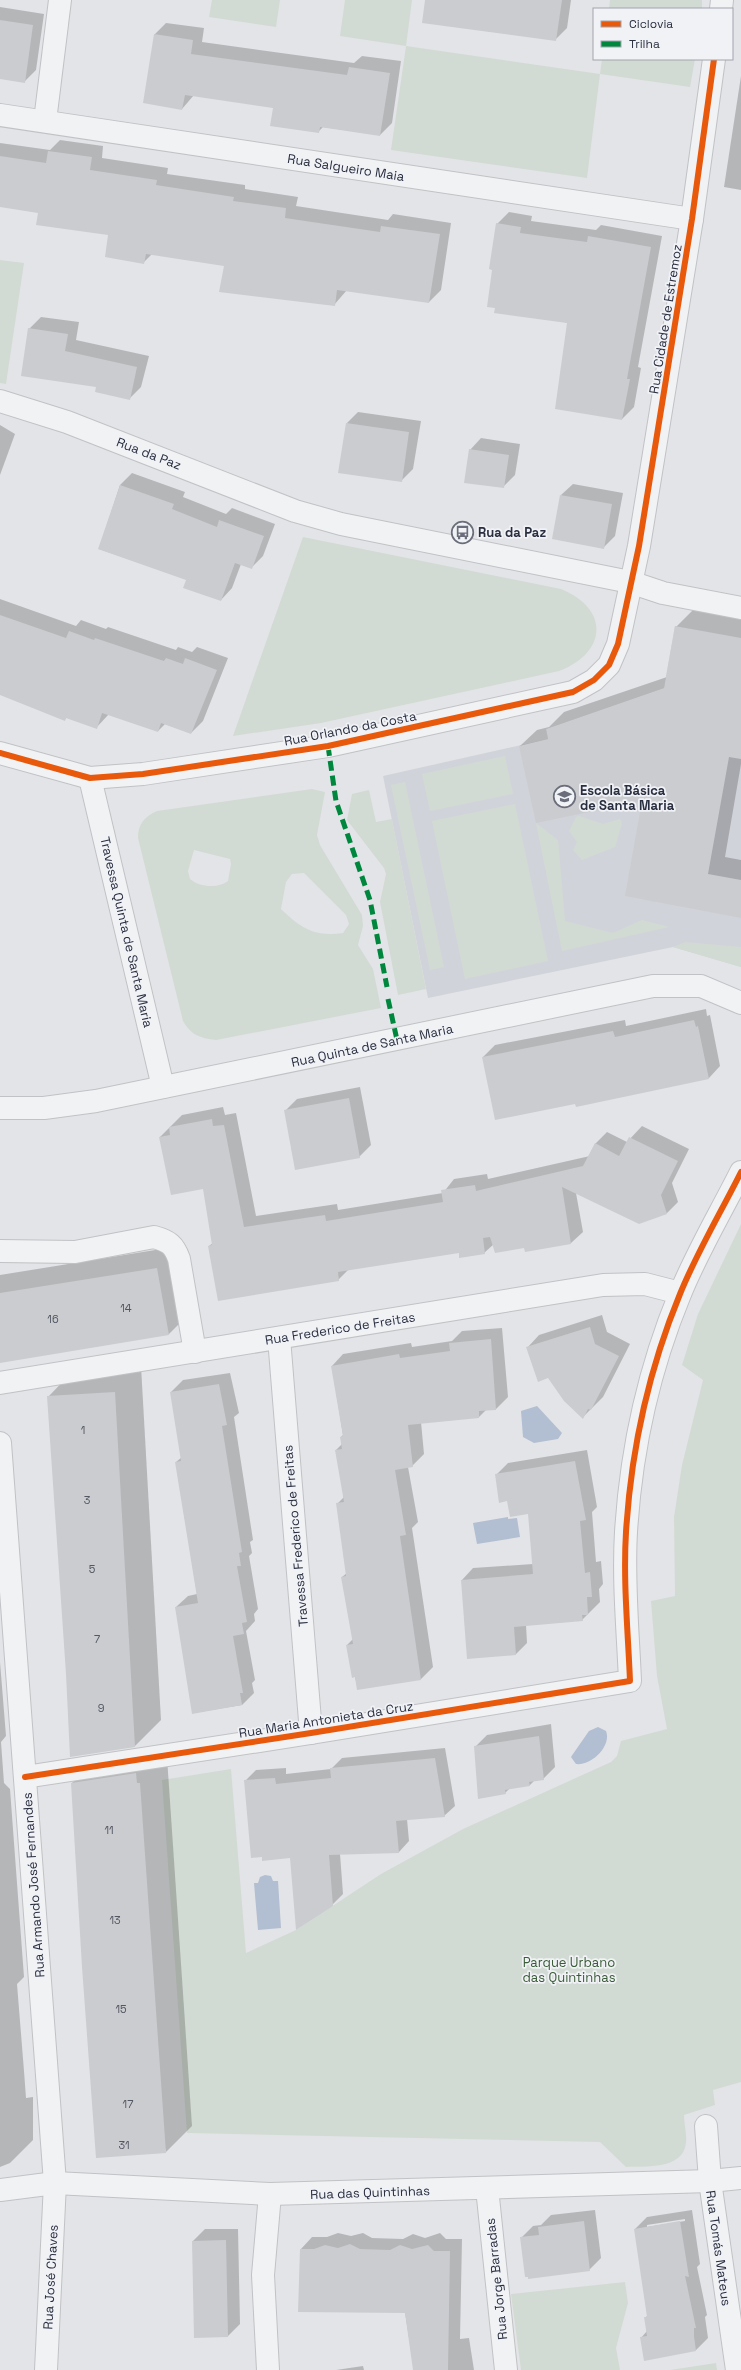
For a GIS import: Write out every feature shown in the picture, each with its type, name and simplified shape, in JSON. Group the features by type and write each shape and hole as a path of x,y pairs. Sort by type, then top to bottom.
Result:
{"street":[{"path":"45,121 60,0"},
{"name":"Rua Cidade de Estremoz","path":"630,582 639,546 692,219 714,60"},
{"name":"Rua Salgueiro Maia","path":"0,115 692,219"},
{"name":"Rua da Paz","path":"0,401 74,424 295,511 341,524 630,582 663,593 741,608"},
{"name":"Rua Orlando da Costa","path":"0,753 90,778 144,774 328,746 573,692 594,680 609,665 618,644 630,582"},
{"name":"Travessa Quinta de Santa Maria","path":"90,778 163,1087"},
{"name":"Rua Quinta de Santa Maria","path":"0,1108 44,1108 96,1101 653,986 701,986 741,1003"},
{"path":"680,1293 741,1172"},
{"path":"0,1251 75,1252 154,1237 166,1240 175,1248 179,1260 195,1352"},
{"name":"Rua Frederico de Freitas","path":"0,1383 603,1285 645,1284 680,1293"},
{"name":"Rua Maria Antonieta da Cruz","path":"25,1777 310,1733 630,1681 626,1533 632,1473 643,1411 659,1353 680,1293"},
{"name":"Travessa Frederico de Freitas","path":"279,1338 310,1733"},
{"name":"Rua Armando José Fernandes","path":"0,1443 55,2183"},
{"name":"Rua Tomás Mateus","path":"706,2126 710,2181 737,2370"},
{"name":"Rua das Quintinhas","path":"0,2190 55,2183 270,2194 710,2181 741,2178"},
{"name":"Rua José Chaves","path":"46,2370 55,2183"},
{"name":"Rua Jorge Barradas","path":"487,2188 506,2370"},
{"path":"268,2370 263,2275 270,2194"}],"shaded area":[{"name":"Escola Básica de Santa Maria","path":"675,626 741,639 741,967 673,947 428,998 383,776 548,739 546,729 664,688"}],"green space":[{"path":"212,0 280,0 276,27 209,17"},
{"path":"345,0 412,0 406,46 340,36"},
{"path":"610,0 702,0 702,8 609,8"},
{"path":"406,46 600,74 587,178 391,150"},
{"path":"602,60 695,60 690,87 600,74"},
{"path":"0,260 24,263 6,384 0,383"},
{"path":"303,537 561,589 577,598 588,608 595,619 596,631 594,642 586,653 575,663 559,671 321,723 233,736"},
{"path":"505,756 513,794 430,811 422,774"},
{"path":"405,782 444,967 430,970 391,785"},
{"path":"312,789 325,792 317,835 320,845 362,915 363,926 358,945 373,969 381,1008 216,1040 201,1037 189,1030 183,1021 138,838 139,829 145,818 157,811","holes":["194,850 230,859 231,864 228,881 224,884 209,886 198,884 190,879 188,871","304,873 346,915 349,924 343,933 324,934 309,930 281,909 286,882 292,874"]},
{"path":"369,790 376,822 392,819 426,989 398,995 380,902 386,874 384,868 347,820 352,794"},
{"path":"515,804 548,961 465,979 432,821"},
{"path":"579,816 603,824 620,819 622,823 615,847 582,860 573,850 577,842 569,831 576,817"},
{"path":"536,823 558,840 565,921 613,933 642,920 669,927 562,951"},
{"path":"685,942 741,947 741,967 673,947"},
{"name":"Parque Urbano das Quintinhas","path":"741,1224 741,2082 713,2090 715,2105 684,2115 686,2143 683,2152 678,2158 671,2162 653,2166 626,2167 600,2142 187,2133 162,1780 231,1769 246,1953 296,1930 381,1874 463,1829 611,1762 617,1756 621,1741 667,1729 657,1676 651,1601 675,1596 674,1517 682,1465 703,1380 682,1365 698,1314"},
{"path":"625,2282 628,2303 616,2348 620,2370 521,2370 511,2294"},
{"path":"716,2363 717,2370 670,2370"}],"water":[{"path":"537,1406 562,1433 558,1439 534,1443 523,1437 521,1411"},
{"path":"508,1517 508,1519 517,1518 520,1537 477,1544 473,1523"},
{"path":"598,1727 606,1731 606,1743 603,1749 588,1762 576,1764 571,1757 589,1731"},
{"path":"265,1875 271,1876 273,1881 278,1881 281,1928 258,1930 254,1883 258,1883 260,1877"}],"building":[{"path":"425,0 562,0 556,41 422,23"},
{"path":"0,20 33,25 25,83 0,79"},
{"path":"154,34 193,40 191,54 347,75 349,67 390,73 380,136 320,127 319,133 270,126 273,108 185,95 182,110 143,103"},
{"path":"48,151 92,157 90,170 157,180 156,185 234,197 233,201 286,208 285,218 380,232 381,226 440,234 429,303 337,290 335,306 219,292 224,266 146,254 144,264 105,257 108,235 36,225 38,213 0,207 0,156 46,163"},
{"path":"496,223 521,227 520,233 587,242 588,236 651,247 627,379 630,379 622,420 555,409 567,323 494,313 495,308 487,307 492,270 489,269"},
{"path":"28,328 68,334 65,351 137,367 130,400 95,392 96,387 21,376"},
{"path":"346,423 409,432 402,482 338,473"},
{"path":"469,449 509,455 504,488 464,483"},
{"path":"120,485 174,504 172,509 217,527 219,520 264,536 252,569 235,563 221,601 183,588 186,580 98,549"},
{"path":"560,495 612,504 604,549 552,539"},
{"path":"0,615 66,638 69,631 164,661 166,658 183,664 185,658 217,670 191,734 161,723 158,732 102,713 97,729 66,718 65,721 0,695"},
{"path":"675,626 741,638 741,759 729,757 708,874 741,880 741,918 625,896 642,801 536,823 519,746 548,739 546,729 664,688"},
{"path":"694,1020 696,1027 698,1026 709,1079 576,1107 575,1104 495,1120 482,1057 613,1031 615,1037"},
{"path":"349,1098 360,1158 295,1170 284,1110"},
{"path":"212,1119 213,1126 224,1125 244,1227 325,1215 326,1221 443,1202 441,1190 475,1185 476,1191 583,1166 595,1143 619,1156 629,1137 678,1161 661,1195 667,1214 639,1224 562,1187 571,1244 525,1252 524,1248 495,1253 490,1237 483,1238 485,1254 459,1258 459,1253 338,1272 339,1281 218,1301 208,1246 212,1245 203,1189 171,1195 159,1137 170,1135 169,1127"},
{"path":"157,1268 169,1335 0,1363 0,1293"},
{"path":"590,1327 595,1344 619,1356 591,1410 588,1409 583,1419 564,1401 548,1378 538,1382 526,1347"},
{"path":"491,1339 496,1410 479,1411 479,1418 408,1425 413,1467 395,1470 406,1535 400,1536 421,1680 357,1690 355,1677 352,1678 346,1645 353,1644 341,1577 346,1576 336,1503 344,1502 335,1450 342,1449 340,1437 343,1436 331,1366 399,1354 400,1358 450,1351 449,1343"},
{"path":"219,1384 227,1425 222,1426 242,1552 239,1553 241,1566 237,1566 247,1622 242,1623 244,1634 233,1636 243,1693 240,1693 242,1705 192,1714 175,1607 198,1603 175,1462 181,1461 170,1392"},
{"path":"115,1392 135,1747 70,1757 66,1674 47,1396"},
{"path":"575,1461 586,1520 580,1521 585,1573 590,1572 592,1597 587,1597 588,1615 582,1615 583,1621 514,1627 516,1655 467,1659 461,1580 533,1574 528,1514 510,1517 507,1501 499,1503 495,1474"},
{"path":"539,1736 544,1780 529,1782 530,1786 505,1790 506,1794 478,1799 474,1746"},
{"path":"435,1758 445,1817 396,1821 399,1853 329,1855 333,1906 296,1930 290,1858 262,1861 262,1857 251,1858 244,1780 275,1778 276,1784 331,1778 330,1768"},
{"path":"136,1773 137,1783 140,1783 166,2153 96,2158 82,1967 71,1783"},
{"path":"584,2221 590,2271 528,2279 528,2277 525,2277 520,2237 539,2235 538,2227"},
{"path":"680,2221 689,2277 685,2276 696,2328 694,2328 694,2336 696,2351 644,2361 640,2337 647,2336 644,2317 647,2317 634,2229"},
{"path":"226,2240 228,2337 194,2338 192,2241"},
{"path":"350,2244 360,2249 390,2250 400,2245 412,2249 428,2245 434,2251 450,2251 448,2370 413,2370 405,2313 298,2312 300,2249 314,2249 325,2245 338,2248"}],"marked path":[{"path":"328,746 336,801 370,900 387,987"},
{"path":"388,999 397,1040"}],"cycle path":[{"path":"0,753 90,778 143,774 328,746 573,692 594,680 609,665 618,644 639,546 692,219 714,60"},
{"path":"25,1777 311,1733 630,1681 625,1588 625,1550 628,1502 632,1471 643,1411 659,1351 680,1294 701,1247 741,1172"}],"place":[{"name":"Rua da Paz","path":"463,532"},
{"name":"Escola Básica de Santa Maria","path":"564,797"}]}
